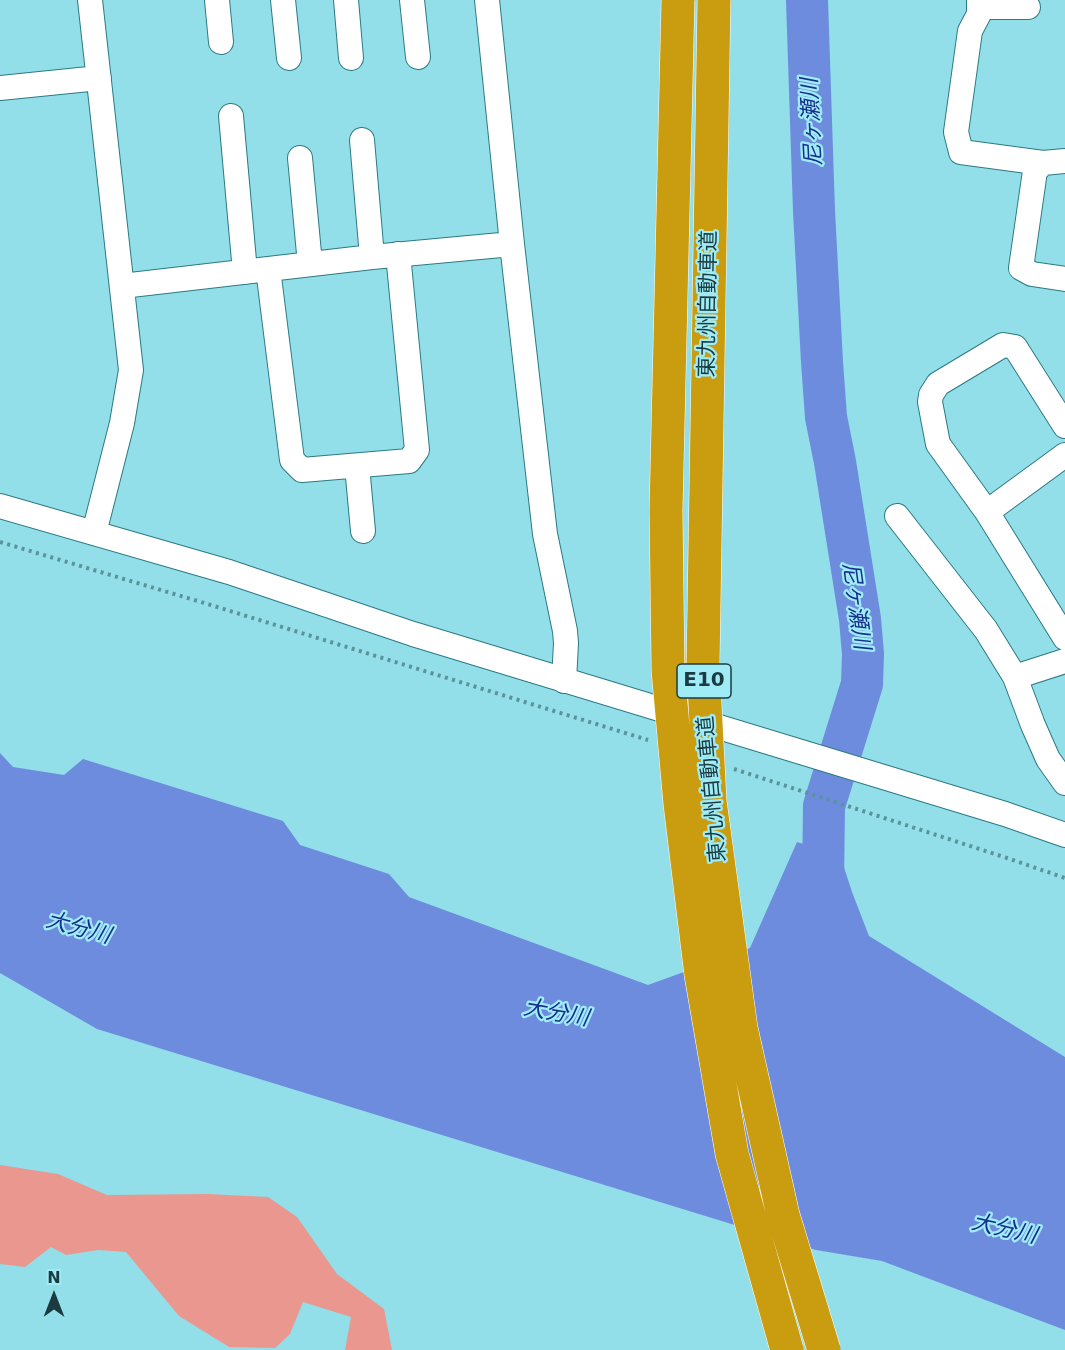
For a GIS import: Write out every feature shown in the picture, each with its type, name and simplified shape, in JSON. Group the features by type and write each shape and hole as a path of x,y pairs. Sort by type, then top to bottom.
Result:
{"highway":[{"name":"東九州自動車道","path":"678,0 666,510 668,670 680,804 701,975 732,1154 787,1350"},
{"name":"東九州自動車道","path":"714,0 703,665 710,801 741,1028 783,1215 824,1350"}],"street":[{"path":"90,0 131,370 122,423 94,533"},
{"path":"217,0 221,42"},
{"path":"283,0 289,58"},
{"path":"346,0 351,58"},
{"path":"412,0 418,57"},
{"path":"487,0 545,534 565,631 564,681"},
{"path":"1028,7 979,3 979,14 970,31 956,132 961,152 1054,162"},
{"path":"0,88 99,78"},
{"path":"231,116 256,270 292,460 302,470 409,461 417,450 398,254"},
{"path":"362,140 372,257"},
{"path":"300,158 310,264"},
{"path":"1054,162 1035,171 1021,268 1032,274 1065,279"},
{"path":"122,286 398,254 512,244"},
{"path":"1065,426 1015,347 1003,345 938,384 931,395 930,402 938,444 987,512 1065,638"},
{"path":"987,512 1065,455"},
{"path":"357,466 363,531"},
{"path":"0,506 229,572 413,634 1005,814 1065,835"},
{"path":"897,516 986,630 1015,678 1048,759 1065,783"},
{"path":"1015,678 1065,661"}],"path":[{"path":"0,542 247,615 648,740"},
{"path":"727,766 1065,878"}],"shaded area":[{"path":"0,1165 58,1174 107,1195 208,1194 268,1197 297,1217 337,1274 384,1309 392,1350 345,1350 351,1317 303,1302 290,1334 275,1348 229,1347 179,1316 126,1252 98,1250 66,1255 51,1247 25,1267 0,1264"}],"water":[{"name":"大分川","path":"0,753 13,767 64,775 83,759 283,821 300,845 389,874 409,897 648,985 750,948 797,842 840,855 869,936 1065,1057 1065,1330 882,1261 816,1250 97,1029 0,973"}],"waterway":[{"name":"尼ヶ瀬川","path":"807,0 814,211 826,417 860,619 863,654 862,684 824,806 823,884 827,907"}]}
